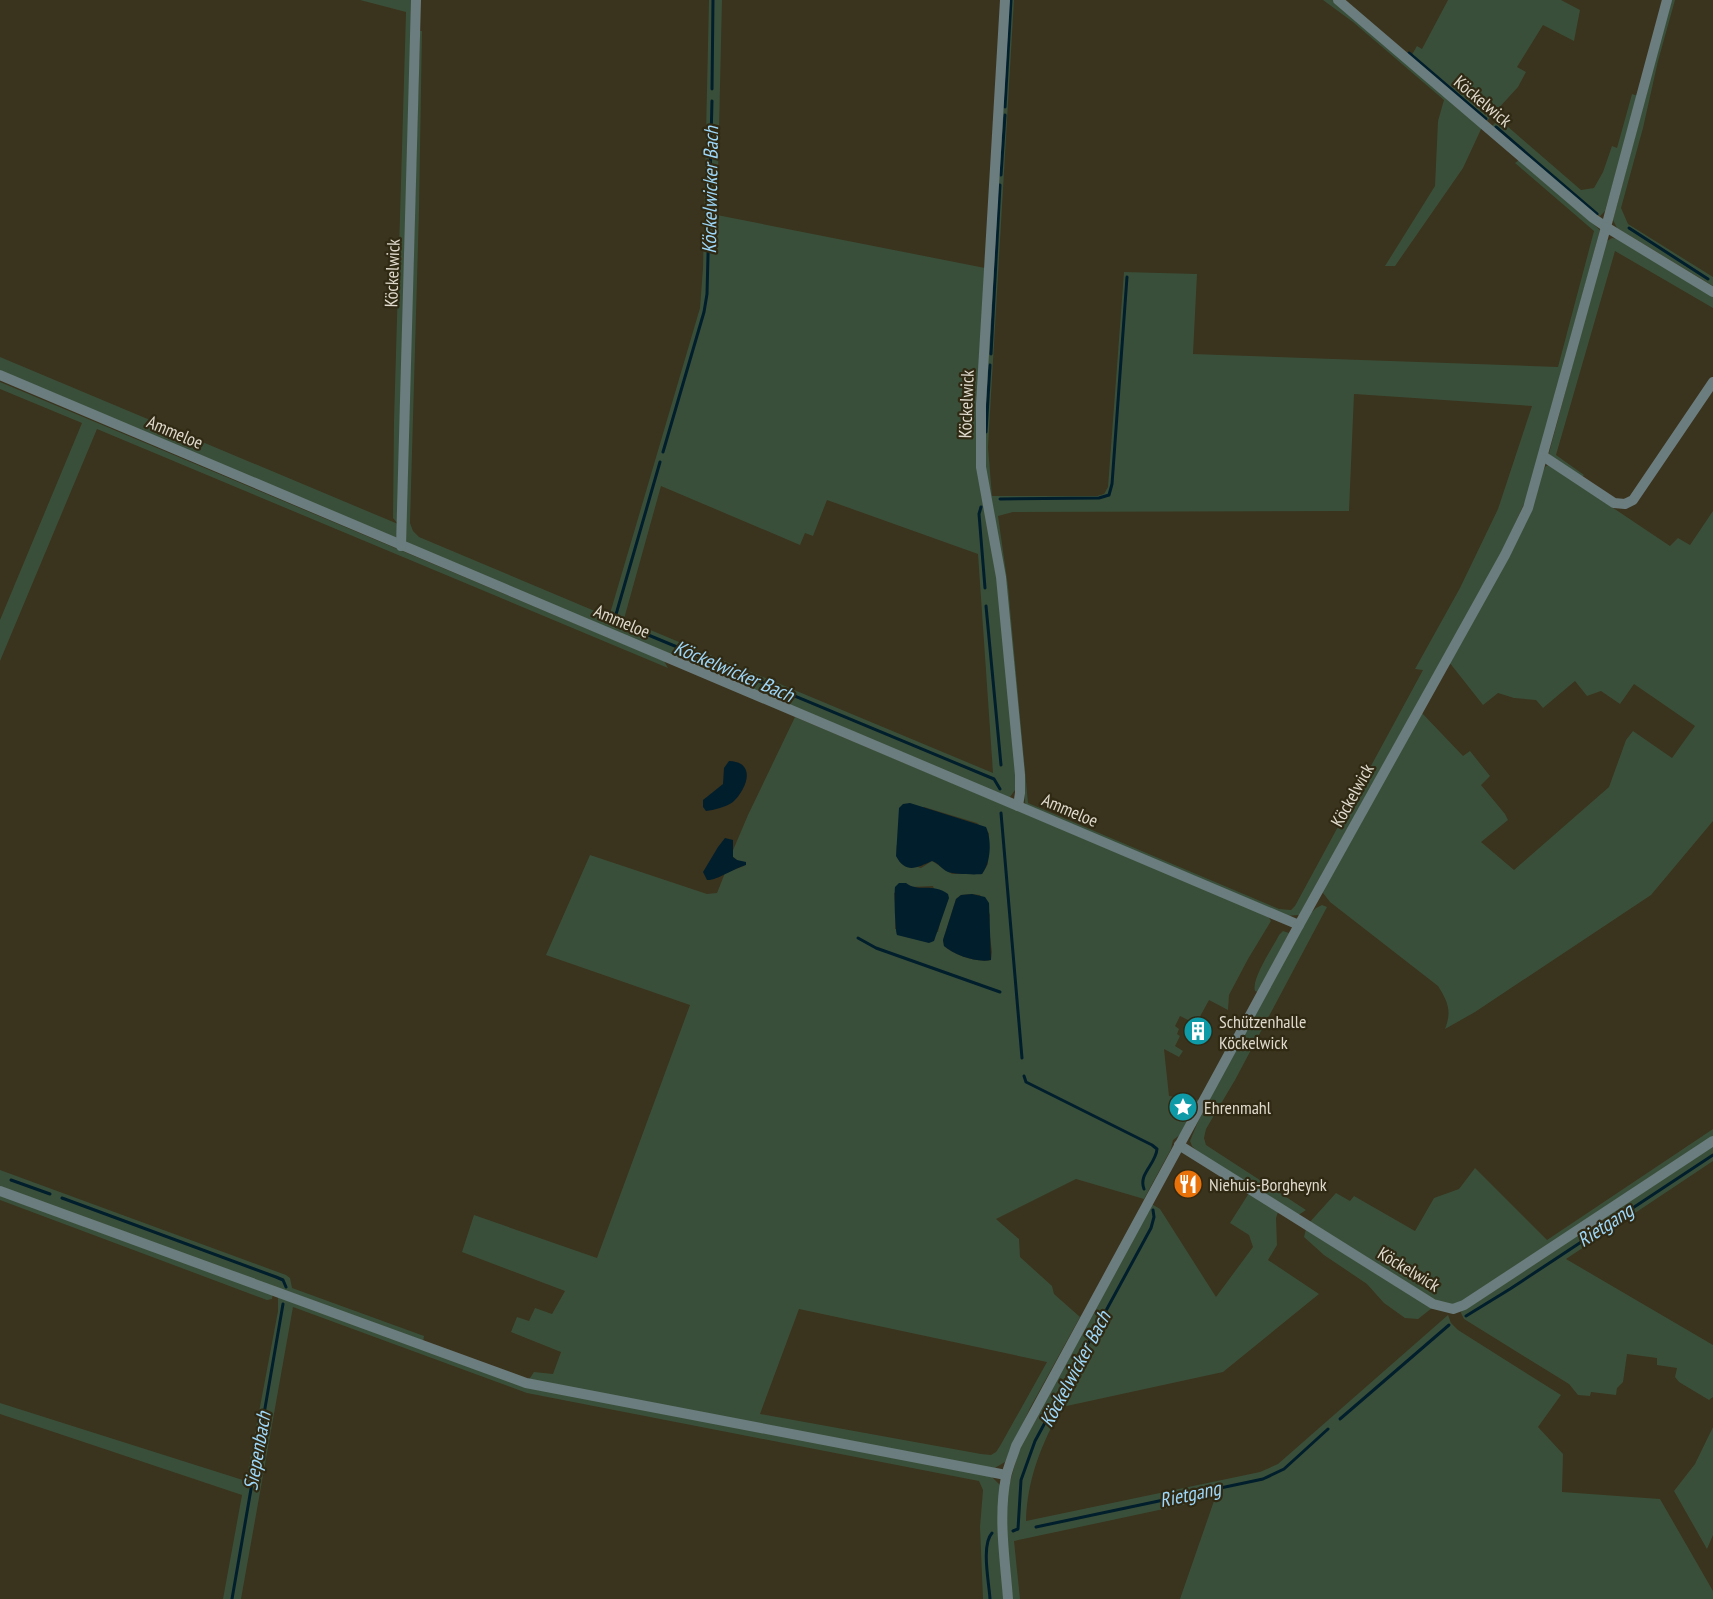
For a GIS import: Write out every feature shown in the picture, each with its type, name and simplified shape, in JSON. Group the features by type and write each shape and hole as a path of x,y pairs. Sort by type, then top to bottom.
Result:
{"street":[{"name":"Köckelwick","path":"402,546 416,0"},
{"name":"Köckelwick","path":"1005,0 981,404 981,467 1001,577 1020,775 1018,806"},
{"name":"Köckelwick","path":"1338,0 1593,218 1713,292"},
{"name":"Köckelwick","path":"1008,1599 1003,1535 1003,1498 1006,1475 1016,1446 1299,925 1505,555 1528,508 1667,0"},
{"name":"Ammeloe","path":"0,375 1299,925"},
{"path":"1543,456 1614,503 1625,504 1634,500 1713,382"},
{"name":"Köckelwick","path":"1179,1145 1433,1304 1453,1308 1464,1305 1713,1141"},
{"path":"0,1191 526,1383 1006,1475"}],"green space":[{"path":"360,0 412,0 400,525 396,537 392,540 0,374 0,357 398,524 393,518 394,421 406,12"},
{"path":"709,0 722,0 717,215 985,268 977,418 998,576 1017,781 1010,797 1005,798 414,550 405,540 420,31 422,31 419,210 410,523 413,531 419,537 609,617 700,308 703,268","holes":["661,486 800,545 805,533 813,536 827,500 978,554 993,773 624,619"]},
{"path":"1008,0 1014,0 988,447 992,496 1097,496 1104,494 1108,487 1124,272 1197,274 1193,354 1558,367 1594,231 1515,163 1519,160 1600,230 1528,495 1502,552 1299,915 1284,916 1026,806 1004,583 982,450","holes":["1354,394 1532,406 1498,509 1460,588 1415,669 1423,670 1291,910 1279,909 1028,803 1008,586 998,516 1013,512 1349,511"]},
{"path":"1323,0 1333,0 1350,12 1482,127 1463,168 1395,266 1385,266 1435,186 1438,121 1444,100 1353,22"},
{"path":"1448,0 1561,0 1580,10 1574,41 1543,25 1517,67 1526,72 1518,87 1486,122 1410,58 1417,46 1422,49"},
{"path":"1671,0 1675,0 1621,208 1628,224 1713,277 1713,286 1617,228 1613,220"},
{"path":"1632,94 1638,96 1605,211 1600,216 1491,127 1499,119 1581,190 1594,188 1603,172 1612,146 1617,148"},
{"path":"1612,238 1619,239 1713,296 1713,308 1615,251 1556,455 1584,475 1580,479 1552,459 1549,453 1604,247"},
{"path":"0,382 664,661 668,668 97,429 0,661 0,620 82,423 0,389"},
{"path":"1549,465 1670,546 1678,538 1690,545 1713,511 1713,821 1651,895 1475,1012 1445,1029 1448,1007 1438,986 1330,902 1323,893 1421,712 1463,756 1470,751 1490,776 1481,785 1508,820 1481,842 1514,870 1609,787 1626,740 1633,731 1672,758 1695,726 1634,684 1620,704 1601,691 1587,696 1575,681 1543,708 1536,700 1514,698 1498,693 1483,705 1449,662 1542,472"},
{"path":"795,717 1268,916 1271,921 1229,995 1228,1010 1209,1000 1196,1024 1180,1016 1175,1026 1179,1029 1177,1034 1180,1036 1175,1046 1183,1051 1179,1057 1164,1049 1169,1096 1199,1100 1181,1134 1173,1140 1171,1149 1144,1199 1076,1179 996,1219 1019,1239 1020,1257 1052,1286 1054,1294 1080,1317 1030,1408 1005,1462 993,1469 528,1381 534,1372 553,1374 561,1352 511,1332 517,1317 529,1321 535,1308 552,1314 565,1291 462,1252 474,1215 597,1258 690,1005 546,955 590,855 707,894 717,893 725,873 744,866 731,855","holes":["924,807 977,823 989,833 988,864 982,874 952,874 932,861 921,868 900,862 897,846 907,826","933,886 942,914 938,932 895,929 894,893 911,887","961,895 980,895 990,915 991,960 966,958 944,946 943,940 956,899","799,1309 1047,1362 1000,1446 991,1455 760,1414"]},
{"path":"1322,905 1327,907 1235,1080 1206,1129 1204,1138 1206,1145 1306,1210 1300,1214 1294,1214 1200,1154 1190,1141 1202,1112 1310,914"},
{"path":"1283,931 1289,933 1258,992 1255,991 1259,971"},
{"path":"1713,1129 1713,1136 1470,1298 1452,1305 1434,1302 1308,1224 1336,1193 1350,1201 1354,1196 1415,1231 1434,1198 1459,1189 1475,1168 1547,1240"},
{"path":"1713,1142 1713,1161 1566,1259 1713,1345 1713,1397 1709,1400 1679,1382 1675,1377 1677,1368 1657,1365 1657,1358 1627,1354 1623,1382 1617,1388 1616,1395 1591,1392 1590,1396 1578,1395 1569,1384 1464,1319 1462,1309"},
{"path":"0,1170 286,1275 290,1278 292,1288 424,1336 423,1342 0,1188"},
{"path":"0,1193 273,1293 272,1299 267,1300 0,1200"},
{"path":"1249,1193 1278,1212 1276,1218 1277,1245 1268,1260 1319,1294 1223,1372 1062,1407 1037,1462 1029,1491 1026,1521 1260,1472 1278,1464 1448,1315 1451,1323 1458,1330 1561,1395 1538,1427 1563,1454 1562,1492 1660,1499 1713,1591 1713,1599 1180,1599 1215,1498 1014,1541 1020,1599 1012,1599 1005,1522 1008,1489 1021,1443 1150,1203 1160,1209 1216,1297 1253,1247 1249,1235 1230,1223"},
{"path":"1306,1229 1432,1308 1418,1319 1405,1318 1384,1303 1367,1284 1324,1255 1304,1237"},
{"path":"278,1295 520,1383 990,1475 1000,1485 1003,1599 983,1599 980,1527 983,1490 979,1481 527,1393 293,1307 241,1599 223,1599 242,1495 0,1414 0,1403 246,1481 278,1311"},
{"path":"1713,1427 1713,1535 1707,1549 1674,1491 1695,1464"}],"water":[{"path":"729,761 743,766 747,777 745,784 733,802 706,811 703,807 703,800 723,784 724,768"},
{"path":"910,803 986,827 990,851 982,874 951,873 932,861 912,868 904,866 896,856 899,808 903,804"},
{"path":"725,838 733,840 733,857 746,862 746,865 707,880 703,872"},
{"path":"899,883 942,890 948,894 949,898 934,941 929,943 897,935 895,887"},
{"path":"972,894 985,897 989,903 991,960 966,958 944,946 943,940 956,899 961,895"}],"waterway":[{"name":"Köckelwicker Bach","path":"712,89 713,0"},
{"path":"1005,107 1011,0"},
{"path":"1409,53 1486,119"},
{"name":"Köckelwicker Bach","path":"663,452 704,312 707,294 712,101"},
{"path":"1001,175 1005,115"},
{"path":"1496,127 1597,214"},
{"path":"991,354 1000,185"},
{"path":"1629,228 1708,279"},
{"path":"1000,499 1099,498 1109,495 1112,484 1127,277"},
{"path":"986,432 990,365"},
{"name":"Köckelwicker Bach","path":"660,462 615,617 617,622 994,779 1000,789"},
{"path":"981,507 979,514 985,588"},
{"path":"986,606 1001,765"},
{"name":"Köckelwicker Bach","path":"1001,813 1022,1058"},
{"path":"858,938 876,948 1000,992"},
{"name":"Köckelwicker Bach","path":"1024,1076 1026,1082 1157,1149 1143,1179 1144,1189"},
{"name":"Rietgang","path":"1466,1316 1713,1155"},
{"name":"Siepenbach","path":"11,1180 50,1194"},
{"name":"Siepenbach","path":"62,1198 276,1277 283,1280 286,1287"},
{"name":"Köckelwicker Bach","path":"1013,1531 1018,1529 1021,1480 1035,1441 1151,1228 1153,1210"},
{"name":"Siepenbach","path":"232,1599 283,1304"},
{"name":"Rietgang","path":"1340,1419 1449,1325"},
{"name":"Rietgang","path":"1036,1527 1263,1479 1284,1469 1328,1429"},
{"name":"Köckelwicker Bach","path":"990,1599 986,1555 992,1533"}],"place":[{"name":"Schützenhalle Köckelwick","path":"1198,1031"},
{"name":"Ehrenmahl","path":"1183,1107"},
{"name":"Niehuis-Borgheynk","path":"1188,1184"}]}
